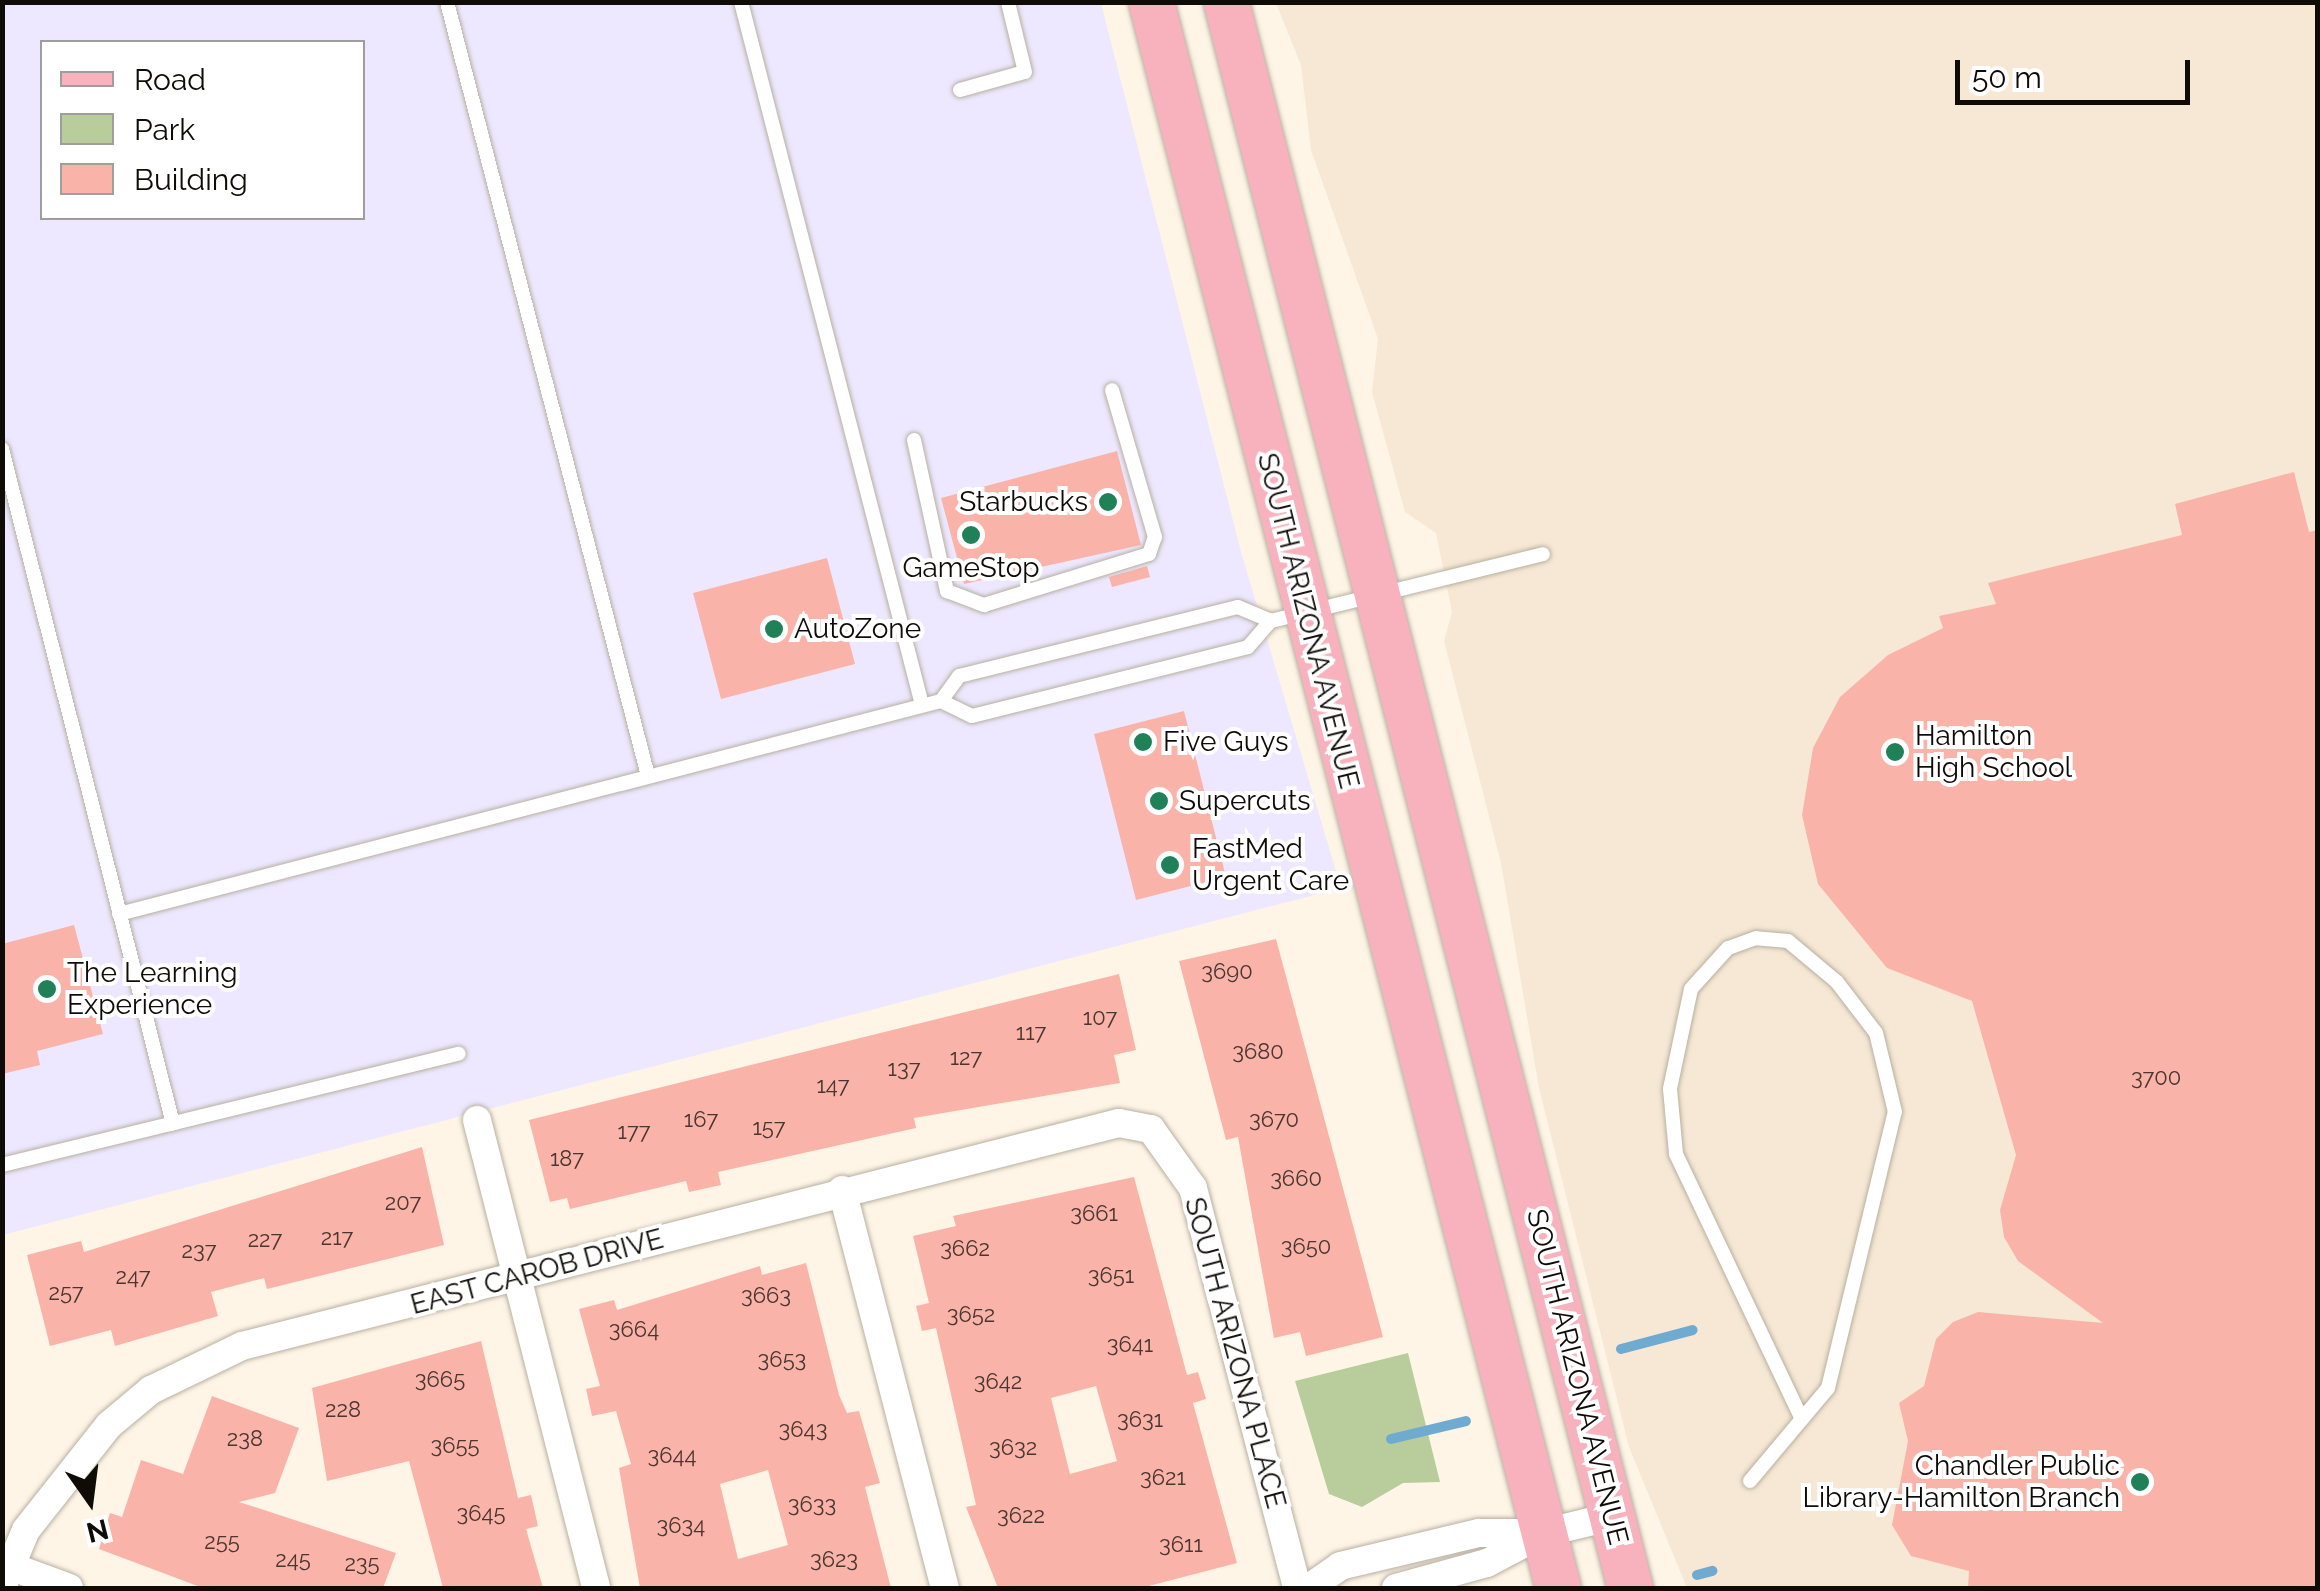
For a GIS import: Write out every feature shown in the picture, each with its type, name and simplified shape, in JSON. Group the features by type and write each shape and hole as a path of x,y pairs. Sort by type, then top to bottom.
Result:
{"main road":[{"name":"SOUTH ARIZONA AVENUE","path":"1151,2 1288,616 1558,1588"},
{"name":"SOUTH ARIZONA AVENUE","path":"1226,2 1630,1588"}],"street":[{"path":"477,1120 596,1588"},
{"name":"EAST CAROB DRIVE","path":"6,1576 77,1460 151,1390 242,1346 517,1280 842,1190 1119,1124 1151,1129"},
{"name":"SOUTH ARIZONA PLACE","path":"1151,1129 1193,1188 1296,1588"},
{"path":"842,1190 945,1588"},
{"path":"1396,1588 1488,1563 1544,1533 1614,1516"},
{"path":"1309,1588 1340,1566 1480,1532 1544,1533"},
{"path":"6,1576 69,1588"}],"lane":[{"path":"447,2 648,776"},
{"path":"741,2 922,705"},
{"path":"960,90 1025,72 1008,2"},
{"path":"914,440 947,592 984,605 1139,560 1155,543 1112,390"},
{"path":"2,449 172,1124"},
{"path":"941,700 972,716 1248,647 1288,616 1542,554"},
{"path":"119,914 941,700 959,676 1238,607 1288,616"},
{"path":"1750,1481 1802,1419 1828,1388 1895,1112 1876,1033 1837,982 1788,942 1756,938 1728,948 1691,990 1670,1089 1674,1141 1802,1419"},
{"path":"2,1166 459,1054"}],"shaded area":[{"path":"3,3 1101,3 1241,552 1341,888 3,1235"},
{"name":"Hamilton High School","path":"1276,3 2317,3 2317,1588 1687,1588 1629,1447 1539,1088 1501,863 1444,641 1452,612 1436,533 1405,512 1372,392 1378,339 1311,150 1301,65"}],"green space":[{"path":"1408,1353 1440,1482 1403,1483 1362,1507 1329,1494 1295,1381"}],"building":[{"path":"1117,451 1141,545 964,584 941,498"},
{"name":"Hamilton High School","path":"2294,472 2309,532 2318,530 2318,1588 1968,1588 1969,1571 1911,1556 1892,1525 1908,1441 1899,1403 1924,1386 1936,1339 1953,1322 1978,1312 2103,1323 2018,1261 2004,1237 2000,1210 2016,1155 1972,1001 1887,968 1818,884 1802,815 1813,748 1840,697 1888,655 1943,628 1939,616 1996,604 1988,583 2182,535 2175,504"},
{"name":"AutoZone","path":"827,558 855,664 721,699 693,593"},
{"path":"1147,566 1150,577 1112,587 1109,577"},
{"path":"1184,711 1226,877 1136,900 1094,734"},
{"name":"The Learning Experience","path":"74,925 103,1034 37,1051 40,1065 2,1074 2,944"},
{"path":"1276,939 1383,1337 1306,1356 1300,1332 1274,1338 1238,1137 1226,1140 1179,961"},
{"path":"1119,974 1136,1050 1114,1055 1120,1083 914,1118 916,1128 718,1172 721,1185 689,1192 686,1181 570,1209 567,1198 550,1202 529,1120"},
{"path":"422,1147 444,1245 267,1289 264,1278 211,1292 218,1316 115,1346 111,1330 50,1346 27,1255 81,1241 84,1252"},
{"path":"1134,1177 1187,1375 1198,1372 1206,1399 1193,1403 1237,1563 1141,1588 998,1588 966,1507 976,1505 936,1328 922,1331 916,1306 929,1303 913,1236 956,1226 953,1216","holes":["1096,1386 1117,1461 1070,1474 1051,1398"]},
{"path":"806,1263 839,1395 847,1413 859,1411 880,1483 865,1487 891,1588 640,1588 619,1468 631,1464 616,1411 592,1416 586,1389 600,1386 579,1309 614,1300 617,1310 760,1266 762,1275","holes":["768,1470 788,1545 738,1559 720,1484"]},
{"path":"481,1341 518,1498 531,1495 538,1526 526,1529 543,1588 443,1588 409,1461 327,1481 312,1388"},
{"path":"212,1396 299,1428 275,1493 239,1502 396,1553 383,1588 203,1588 99,1549 110,1513 122,1517 141,1460 183,1474"}],"waterway":[{"path":"1621,1349 1693,1330"},
{"path":"1391,1439 1466,1421"},
{"path":"1697,1575 1712,1571"}],"place":[{"name":"Starbucks","path":"1108,502"},
{"name":"GameStop","path":"971,535"},
{"name":"AutoZone","path":"774,629"},
{"name":"Five Guys","path":"1143,742"},
{"name":"Hamilton High School","path":"1895,752"},
{"name":"Supercuts","path":"1159,801"},
{"name":"FastMed Urgent Care","path":"1170,865"},
{"name":"The Learning Experience","path":"47,989"},
{"name":"Chandler Public Library-Hamilton Branch","path":"2140,1482"}]}
